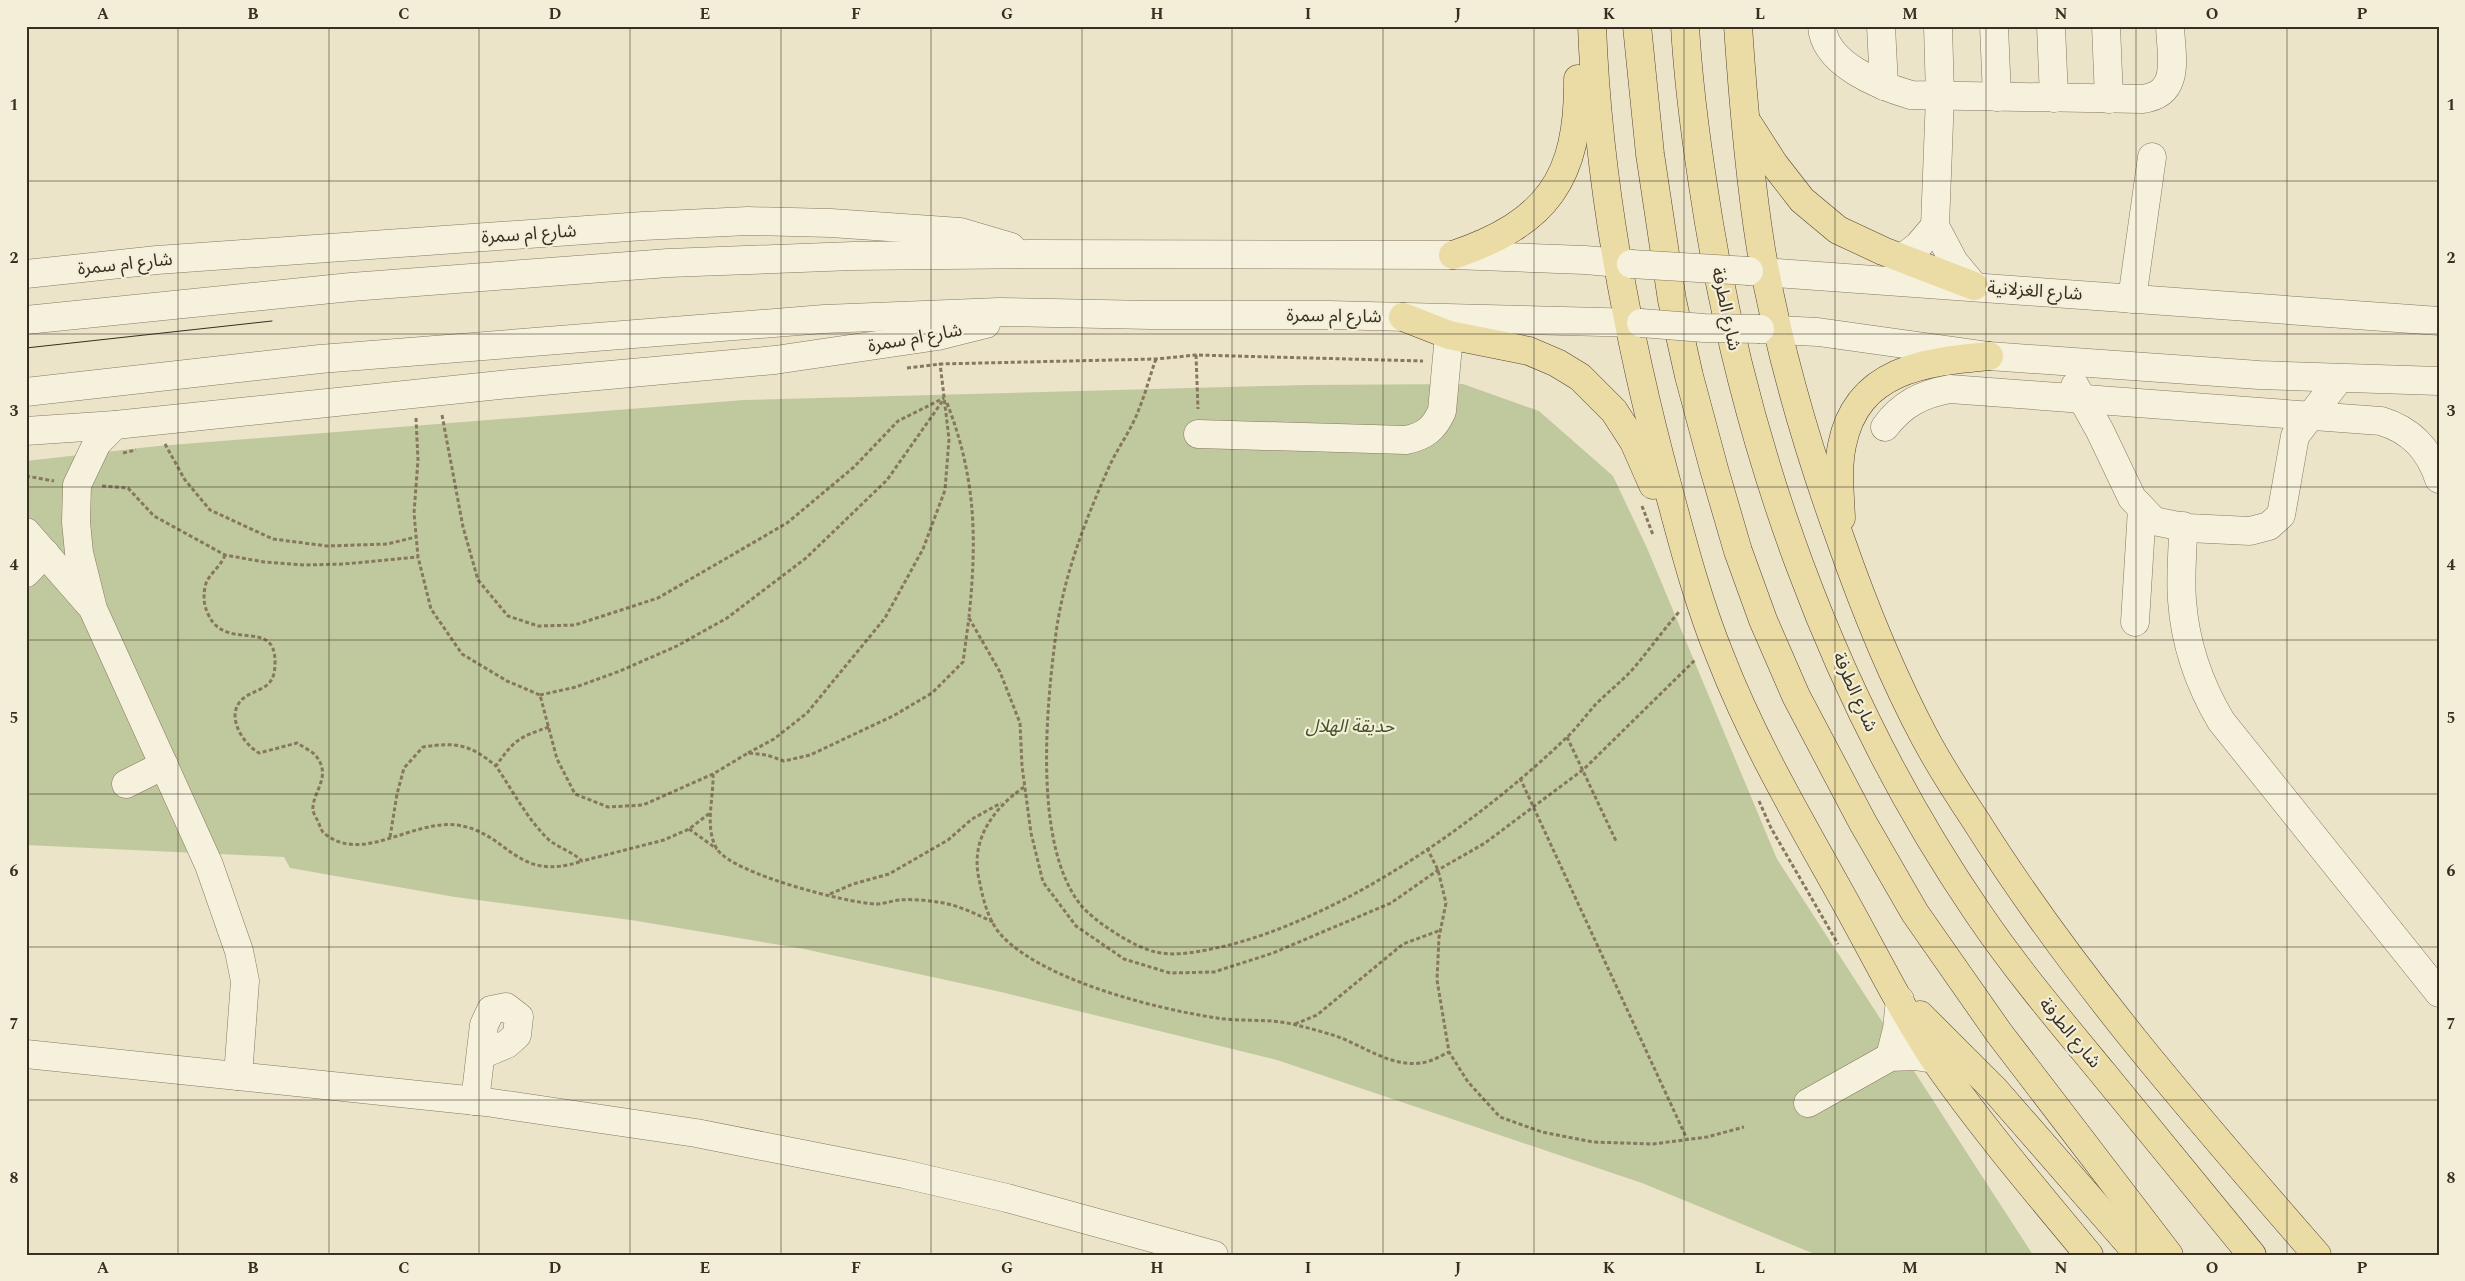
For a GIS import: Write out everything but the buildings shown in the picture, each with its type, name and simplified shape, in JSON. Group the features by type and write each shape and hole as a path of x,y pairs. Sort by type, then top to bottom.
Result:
{"main road":[{"path":"1453,255 1513,229 1531,216 1548,197 1569,159 1574,141 1578,110 1580,58 1587,26"},
{"path":"1592,26 1599,142 1635,323 1651,426 1678,524 1719,655 1762,751 1934,1059 1973,1114 2089,1255"},
{"path":"1637,26 1650,154 1672,300 1688,376 1738,551 1763,620 1796,696 1863,823 1915,913 1999,1032 2169,1255"},
{"name":"شارع الطرفة","path":"1686,26 1696,142 1708,224 1722,299 1739,369 1783,517 1810,593 1870,727 1904,795 1944,862 2019,972 2252,1255"},
{"path":"1738,26 1757,271 1769,330 1864,608 1925,740 2005,867 2060,946 2176,1092 2317,1255"},
{"path":"1744,117 1774,164 1802,200 1838,230 1902,258 1974,286"},
{"path":"1403,317 1449,335 1529,351 1557,363 1580,377 1614,411 1634,442 1662,502 1678,524"},
{"path":"1842,544 1840,479 1842,445 1854,413 1864,399 1884,381 1908,368 1942,360 1989,356"},
{"path":"1896,994 1995,1090 2139,1255"}],"street":[{"path":"1822,26 1825,42 1839,60 1884,86 1911,95 2109,99 2152,98 2167,87 2171,78 2172,68 2170,26"},
{"path":"1881,26 1884,86"},
{"path":"1938,26 1940,96 1934,226 1954,262 1974,286"},
{"path":"1994,26 1997,98"},
{"path":"2051,26 2054,98"},
{"path":"2106,26 2109,99"},
{"path":"2132,298 2152,157"},
{"name":"شارع ام سمرة","path":"28,273 157,260 634,226 748,221 831,223 960,232 1029,254"},
{"path":"1902,258 1918,246 1934,226"},
{"name":"شارع ام سمرة","path":"26,320 351,287 668,263 853,256 1029,254 1453,255 1624,263"},
{"name":"شارع الغزلانية","path":"1624,263 2132,298 2432,316"},
{"name":"شارع ام سمرة","path":"26,392 330,358 824,319 999,312 1403,317 1635,323"},
{"name":"شارع ام سمرة","path":"26,431 115,426 510,384 783,359 950,334 1026,313"},
{"path":"1635,323 1704,328 1818,332 1989,356 2339,379 2439,380"},
{"path":"1198,434 1406,440 1418,438 1428,432 1437,422 1442,411 1449,335"},
{"path":"2061,361 2100,430 2132,498 2154,521 2183,526 2250,531 2269,526 2281,515 2295,436 2339,379"},
{"path":"1884,427 1901,408 1911,401 1950,389 2381,422 2398,426 2412,434 2423,447 2439,479"},
{"path":"115,426 97,443 77,485 76,522 79,553 93,608 209,865 239,951 244,988 238,1076"},
{"path":"2135,622 2142,509"},
{"path":"2183,526 2182,600 2193,659 2205,694 2221,721 2439,993"},
{"path":"26,532 93,608"},
{"path":"26,573 45,553"},
{"path":"126,784 164,765"},
{"path":"1890,1057 1897,1029 1896,994"},
{"path":"26,1054 475,1101 696,1133 856,1164 1026,1203 1214,1255"},
{"path":"475,1101 481,1055"},
{"path":"1808,1103 1890,1057 1915,1056 1934,1059"}],"path":[{"path":"1446,362 1196,355 1156,359 1139,411 1111,464 1084,526 1065,582 1055,639 1048,746 1048,799 1060,866 1080,904 1112,932 1156,952 1196,952 1248,940 1301,919 1340,900 1427,848 1497,798 1567,737 1595,706 1637,666 1680,610"},
{"path":"1196,355 1198,434"},
{"path":"540,695 556,759 575,794 608,807 643,805 713,774 774,739 807,713 885,618 923,549 945,490 949,439 940,364"},
{"path":"441,412 464,527 478,580 508,616 538,626 575,625 658,598 787,524 854,467 898,421 944,398"},
{"path":"748,753 768,755 784,761 810,755 893,716 932,693 963,662 974,566 974,509 970,479 956,427 944,398"},
{"path":"416,416 418,460 414,513 418,557 431,609 462,654 506,681 540,695 576,687 620,671 677,646 727,618 806,558 887,480 944,398"},
{"path":"153,421 186,480 210,510 273,539 326,546 387,544 416,537"},
{"path":"128,488 154,516 225,555 264,562 305,565 344,564 418,557"},
{"path":"225,555 223,562 205,584 203,604 214,626 230,635 248,634 265,639 275,653 275,673 268,684 243,698 237,706 236,719 239,733 247,746 259,753 298,743 316,756 323,772 313,810 322,832 338,843 358,846 431,826 456,825 478,831 518,859 543,866 562,868 630,851 664,840 689,829 711,813"},
{"path":"968,621 969,618 1000,672 1020,723 1024,787 1031,833 1044,882 1076,926 1124,960 1170,973 1214,972 1273,953 1390,903 1438,870 1485,842 1584,769 1697,657"},
{"path":"496,766 512,743 525,735 549,727"},
{"path":"1567,737 1584,769 1616,841"},
{"path":"390,837 396,794 404,768 423,746 462,744 482,754 496,766 533,824 552,842 572,852 582,862"},
{"path":"713,774 714,794 709,820 717,849"},
{"path":"1520,778 1687,1139"},
{"path":"829,895 853,884 889,874 948,840 972,818 1003,802 1024,787"},
{"path":"1003,802 991,817 979,843 978,873 986,909 1001,936 1024,955 1074,979 1120,996 1216,1018 1295,1024 1336,1036 1393,1062 1422,1063 1449,1052"},
{"path":"689,829 738,864 763,876 801,889 846,900 877,904 899,900 938,902 971,911 994,923"},
{"path":"1427,848 1438,870 1446,902 1441,930 1437,980 1449,1052 1468,1082 1500,1117 1542,1132 1593,1142 1653,1144 1707,1137 1744,1127"},
{"path":"1295,1024 1317,1015 1403,944 1441,930"}],"green space":[{"name":"حديقة الهلال","path":"1463,384 1539,411 1613,476 1647,548 1777,859 2033,1255 1817,1255 1642,1183 1277,1060 1001,992 804,949 631,920 455,897 290,868 284,857 26,845 26,461 158,446 744,400 1303,385"}],"tram line":[{"path":"26,348 272,321"}]}
